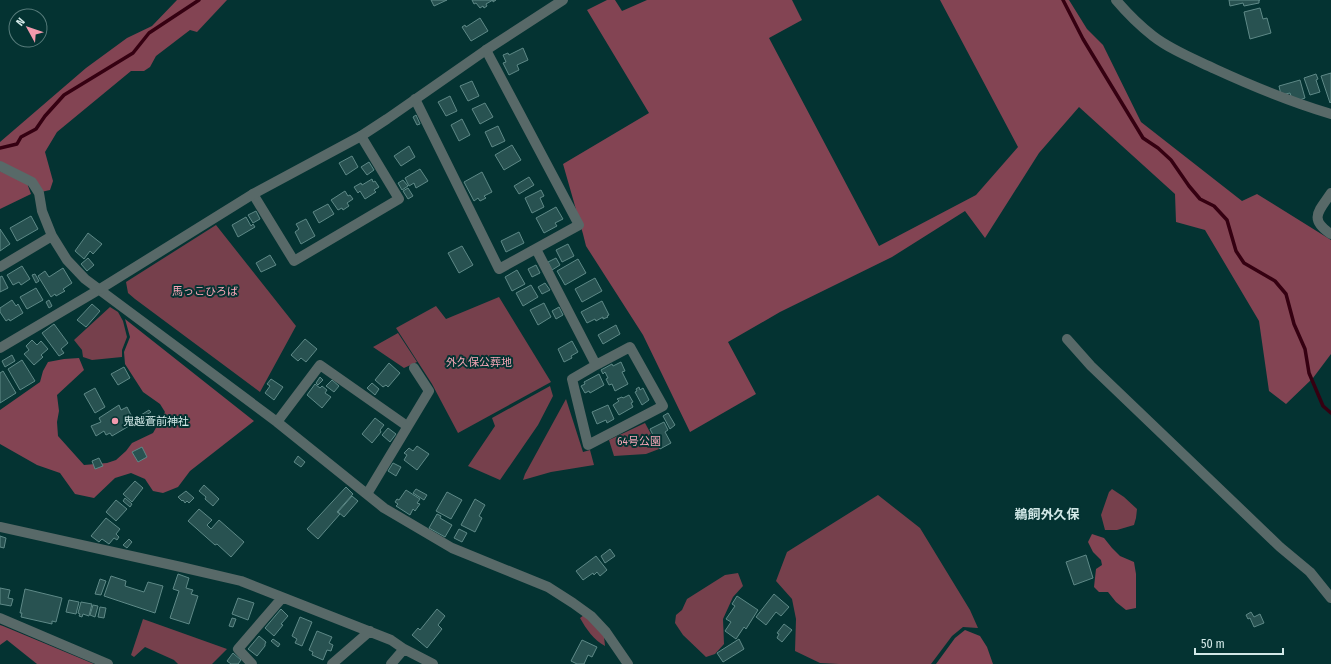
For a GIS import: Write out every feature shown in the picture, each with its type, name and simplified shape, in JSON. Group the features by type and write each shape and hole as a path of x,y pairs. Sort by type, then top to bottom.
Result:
{"street":[{"path":"0,348 100,289 253,194 360,136 486,50 563,0"},
{"path":"1116,0 1154,37 1184,55 1251,85 1331,114"},
{"path":"416,99 499,269 579,225 486,50"},
{"path":"253,194 294,261 399,199 360,136"},
{"path":"0,166 32,182 38,194 42,211 52,236 67,260 85,279 277,422 384,508 452,548 548,587 573,603 591,616 606,632 628,664"},
{"path":"1331,193 1317,217 1318,223 1331,234"},
{"path":"0,267 52,236"},
{"path":"536,249 596,365"},
{"path":"1067,339 1091,366 1280,547 1310,572 1331,598"},
{"path":"630,347 663,406 588,445 572,379 596,365 630,347"},
{"path":"277,422 320,365 407,426"},
{"path":"367,494 429,391 414,368"},
{"path":"0,527 234,580 370,631 391,640 404,649 433,664"},
{"path":"252,664 238,649 282,598"},
{"path":"0,618 108,664"},
{"path":"332,664 370,631"},
{"path":"391,664 404,649"}],"green space":[{"name":"馬っこひろば","path":"216,225 296,326 260,392 128,293 126,282"},
{"name":"外久保公葬地","path":"499,297 551,382 458,433 432,384 396,328 436,306 446,319"},
{"path":"110,307 118,312 123,321 127,337 122,350 122,357 92,360 83,357 82,350 74,340"},
{"path":"398,333 417,362 404,368 373,347"},
{"path":"550,386 553,396 538,425 500,480 468,466 495,426 492,418"},
{"path":"566,399 583,452 590,450 594,465 551,472 523,480 525,474"},
{"name":"64号公園","path":"645,423 659,449 646,454 614,456 609,440"},
{"path":"1112,489 1124,497 1137,509 1134,525 1117,530 1105,530 1101,515 1109,492"},
{"path":"878,495 920,528 970,610 978,628 963,627 952,636 931,664 820,663 795,651 796,619 792,599 776,581 787,552"},
{"path":"738,573 743,586 733,597 723,619 724,644 715,654 706,657 683,635 675,623 676,615 682,610 687,599 725,575"},
{"path":"584,615 604,636 605,646 591,634 585,626 580,618"},
{"path":"143,619 227,649 212,664 178,664 174,660 145,647 134,657 131,655"}],"shaded area":[{"path":"177,0 227,0 197,32 190,30 156,56 150,67 144,71 131,71 57,132 45,152 53,181 50,190 41,192 0,162 0,142 86,68 127,38 152,26"},
{"path":"607,0 615,0 622,11 647,0 792,0 802,20 769,38 879,246 976,195 1018,147 940,0 1069,0 1087,29 1103,45 1141,122 1242,201 1257,194 1331,240 1331,354 1313,378 1286,404 1269,391 1259,321 1205,230 1176,222 1175,194 1079,107 1039,153 985,238 965,211 892,257 780,312 728,342 756,394 690,432 643,335 586,246 563,164 649,113 587,10"},
{"path":"0,171 27,183 31,194 0,209"},
{"path":"125,319 254,421 190,471 178,487 163,493 153,491 145,479 131,473 115,478 94,498 75,494 60,473 37,465 0,444 0,410 40,382 43,371 48,362 79,358 84,370 57,395 59,411 57,422 58,436 84,465 107,463 116,460 132,443 153,433 165,412 160,404 143,392 125,364 124,352 130,337"},
{"path":"1092,534 1104,538 1120,556 1134,562 1136,574 1136,608 1126,610 1116,602 1108,592 1099,592 1094,587 1096,569 1102,565 1101,560 1093,552 1088,542"},
{"path":"0,625 94,664 37,664 7,640 0,645"},
{"path":"965,630 980,636 987,647 993,664 936,664 955,638"}],"building":[{"path":"431,0 447,0 434,6"},
{"path":"472,0 493,0 486,4 487,6 484,8 483,6 480,8 476,3 474,4"},
{"path":"1229,0 1259,0 1259,3 1244,6 1243,3 1230,6"},
{"path":"1260,8 1263,19 1267,18 1271,33 1250,39 1244,12"},
{"path":"480,18 488,31 471,41 462,27 465,25 466,27"},
{"path":"523,48 528,60 517,65 519,70 509,75 503,63 506,62 503,55 508,53 509,55"},
{"path":"1331,73 1331,102 1330,103 1321,76"},
{"path":"1316,74 1318,79 1316,80 1320,92 1310,95 1304,78"},
{"path":"1300,80 1305,98 1297,101 1292,99 1290,93 1281,95 1279,86"},
{"path":"472,81 479,96 468,101 460,86"},
{"path":"450,96 457,111 446,116 438,102"},
{"path":"485,103 493,117 480,124 472,109"},
{"path":"416,115 420,124 417,125 413,117"},
{"path":"462,119 470,135 459,141 451,125"},
{"path":"498,126 505,141 492,147 485,132"},
{"path":"512,145 521,160 504,170 495,155"},
{"path":"409,146 415,157 401,166 394,156"},
{"path":"352,156 358,167 346,175 339,163"},
{"path":"369,162 374,170 367,175 361,167"},
{"path":"420,169 428,181 416,188 414,183 409,186 405,178"},
{"path":"482,172 492,192 484,196 486,198 480,201 478,198 474,201 464,182"},
{"path":"529,177 534,185 519,194 514,186"},
{"path":"372,179 373,182 375,181 379,187 374,190 376,192 365,199 360,191 358,193 354,187 361,183 362,185"},
{"path":"403,180 408,186 402,190 398,183"},
{"path":"408,188 413,196 408,199 403,191"},
{"path":"541,190 544,196 540,198 544,207 532,213 525,198"},
{"path":"345,191 348,196 350,195 353,199 347,203 349,206 343,210 342,208 338,210 331,200"},
{"path":"328,204 334,214 319,223 313,212"},
{"path":"556,207 563,219 555,223 557,226 544,233 536,218"},
{"path":"256,211 260,219 253,223 248,215"},
{"path":"31,216 38,229 17,241 10,228"},
{"path":"246,217 251,226 253,224 255,227 238,237 232,225"},
{"path":"306,219 315,236 301,244 295,232 299,229 296,224"},
{"path":"0,229 10,244 0,251"},
{"path":"519,232 524,243 506,252 501,241"},
{"path":"88,233 102,244 93,254 90,251 84,259 75,251"},
{"path":"568,244 574,256 562,262 556,250"},
{"path":"462,246 473,265 459,273 448,253"},
{"path":"270,255 276,265 261,272 256,263"},
{"path":"88,258 94,265 87,271 81,264"},
{"path":"556,258 560,265 552,270 548,262"},
{"path":"578,259 586,273 565,285 557,271"},
{"path":"536,265 540,273 532,277 528,269"},
{"path":"22,266 30,279 21,285 19,282 13,285 7,275"},
{"path":"63,268 72,283 63,289 65,291 51,297 38,276 45,271 49,277"},
{"path":"517,270 525,284 512,291 505,277"},
{"path":"35,274 39,281 36,283 32,275"},
{"path":"2,276 8,288 0,292 0,277"},
{"path":"595,278 602,291 582,302 575,289"},
{"path":"545,283 550,290 542,294 538,287"},
{"path":"531,285 538,297 523,306 516,293"},
{"path":"36,288 43,300 27,309 20,297"},
{"path":"12,300 16,306 18,304 23,313 10,321 9,319 6,321 0,312 0,308"},
{"path":"49,300 52,306 49,308 46,302"},
{"path":"602,301 609,315 607,316 608,317 603,319 603,317 596,321 595,319 587,323 581,312"},
{"path":"544,303 551,317 538,325 530,310"},
{"path":"92,304 100,311 86,327 77,320"},
{"path":"559,307 563,315 556,319 552,311"},
{"path":"54,324 68,343 61,349 64,353 59,356 42,333"},
{"path":"616,325 620,334 603,344 598,335"},
{"path":"305,339 317,349 306,362 301,358 298,361 291,355"},
{"path":"32,340 37,345 41,341 48,349 41,355 43,357 34,365 24,354 29,350 26,346"},
{"path":"572,341 578,352 571,356 572,358 564,362 558,349"},
{"path":"12,355 15,361 5,367 2,361"},
{"path":"22,360 35,381 20,390 8,369"},
{"path":"621,362 625,371 622,372 628,384 615,391 612,384 609,385 605,372 603,374 601,370 612,364 613,366"},
{"path":"389,363 400,373 388,387 386,385 383,387 375,380"},
{"path":"124,367 130,378 118,385 111,374"},
{"path":"3,371 16,393 0,403 0,373"},
{"path":"599,374 604,385 590,393 589,391 585,393 581,386 585,384 584,382"},
{"path":"320,377 323,380 318,385 316,383"},
{"path":"271,379 283,387 274,400 265,393 270,386 267,384"},
{"path":"332,380 339,386 334,392 326,386"},
{"path":"372,383 379,389 375,395 367,388"},
{"path":"315,384 320,388 322,386 327,390 325,393 331,397 322,408 307,395"},
{"path":"639,387 640,390 643,388 649,400 642,405 635,392"},
{"path":"95,388 105,407 95,413 84,394"},
{"path":"629,395 633,402 631,403 633,407 619,415 613,405 619,401 617,399"},
{"name":"鬼越蒼前神社","path":"119,405 121,410 127,407 133,419 128,422 129,426 112,436 110,433 106,435 104,431 96,436 91,426 101,422 99,418"},
{"path":"608,405 614,419 607,423 606,420 597,424 592,412"},
{"path":"149,410 151,412 143,417 141,415"},
{"path":"668,413 675,425 670,429 663,416"},
{"path":"375,418 384,425 380,430 381,432 372,443 362,434"},
{"path":"664,422 668,430 665,432 671,443 660,449 650,429"},
{"path":"388,428 396,434 390,442 382,435"},
{"path":"417,446 429,454 417,470 404,460 407,455 404,453 409,448 413,451"},
{"path":"142,447 147,457 138,462 132,452"},
{"path":"298,456 305,462 301,467 294,462"},
{"path":"99,458 103,466 95,469 92,461"},
{"path":"393,463 401,467 396,476 388,471"},
{"path":"135,481 143,488 132,502 123,494"},
{"path":"204,485 219,499 213,506 199,491"},
{"path":"346,487 353,494 337,512 340,514 318,539 307,529"},
{"path":"416,489 427,495 424,500 413,493"},
{"path":"406,490 420,499 417,503 420,504 415,511 413,509 410,515 396,506 398,504 395,502 397,499 399,500"},
{"path":"186,491 194,498 189,503 187,501 185,503 178,497"},
{"path":"447,492 462,500 451,519 436,511"},
{"path":"352,496 358,501 344,517 338,512"},
{"path":"125,498 132,504 130,507 123,501"},
{"path":"475,499 485,505 479,516 482,518 475,532 461,525"},
{"path":"116,500 127,509 116,521 106,512"},
{"path":"199,509 212,520 207,525 211,529 219,520 244,542 231,557 188,521"},
{"path":"437,514 441,516 440,518 452,525 445,537 429,528"},
{"path":"106,518 120,529 116,534 119,537 117,540 114,538 109,544 102,539 99,542 91,536"},
{"path":"459,529 467,533 462,542 454,538"},
{"path":"0,536 6,538 4,548 0,547"},
{"path":"129,539 132,542 127,548 123,545"},
{"path":"610,549 615,556 605,563 601,556"},
{"path":"1086,555 1093,578 1074,585 1066,562"},
{"path":"596,556 607,570 600,576 597,572 583,580 576,571"},
{"path":"178,574 189,578 186,588 193,590 191,594 198,596 189,624 170,618 179,591 173,589"},
{"path":"111,576 126,581 125,586 144,592 148,582 163,586 155,613 104,596"},
{"path":"100,579 106,581 101,595 95,594"},
{"path":"0,588 10,590 8,598 13,599 11,606 0,604"},
{"path":"25,589 62,598 56,622 52,621 52,624 21,617 22,613 20,613"},
{"path":"774,594 789,607 781,616 776,612 766,625 756,617"},
{"path":"737,596 758,610 746,629 744,627 736,639 725,631 731,622 726,619 735,606 732,604"},
{"path":"238,598 254,603 248,620 232,614"},
{"path":"69,600 79,602 76,614 66,612"},
{"path":"81,602 92,604 89,616 83,614 82,617 79,616 80,614 78,613"},
{"path":"93,605 98,606 95,617 90,615"},
{"path":"100,607 106,608 104,618 98,617"},
{"path":"281,609 288,616 274,636 265,628"},
{"path":"437,609 445,616 438,625 442,629 427,648 412,635 418,628 420,630"},
{"path":"1251,612 1254,617 1260,614 1264,623 1254,627 1250,618 1248,619 1246,615"},
{"path":"300,617 312,622 302,646 295,643 297,639 292,636"},
{"path":"232,618 236,619 233,627 229,626"},
{"path":"784,624 792,630 782,642 777,638 779,634 777,633"},
{"path":"317,631 332,637 329,643 333,645 331,651 327,650 323,660 312,655 313,652 309,650"},
{"path":"259,636 266,642 265,646 257,656 248,649"},
{"path":"273,639 280,644 278,647 271,641"},
{"path":"739,639 744,649 723,662 717,653"},
{"path":"582,640 597,647 592,657 588,655 584,664 577,664 571,661"},
{"path":"233,653 241,660 238,664 231,664 227,661"}],"waterway":[{"path":"0,148 17,144 21,137 36,129 45,116 64,95 133,53 149,33 199,0"},
{"path":"1063,0 1083,39 1143,138 1158,148 1171,160 1200,199 1214,206 1227,220 1236,251 1244,263 1275,281 1286,294 1294,324 1305,349 1309,373 1323,406 1331,413"}],"place":[{"name":"鬼越蒼前神社","path":"115,421"}],"district":[{"name":"鵜飼外久保","path":"1047,514"}]}
